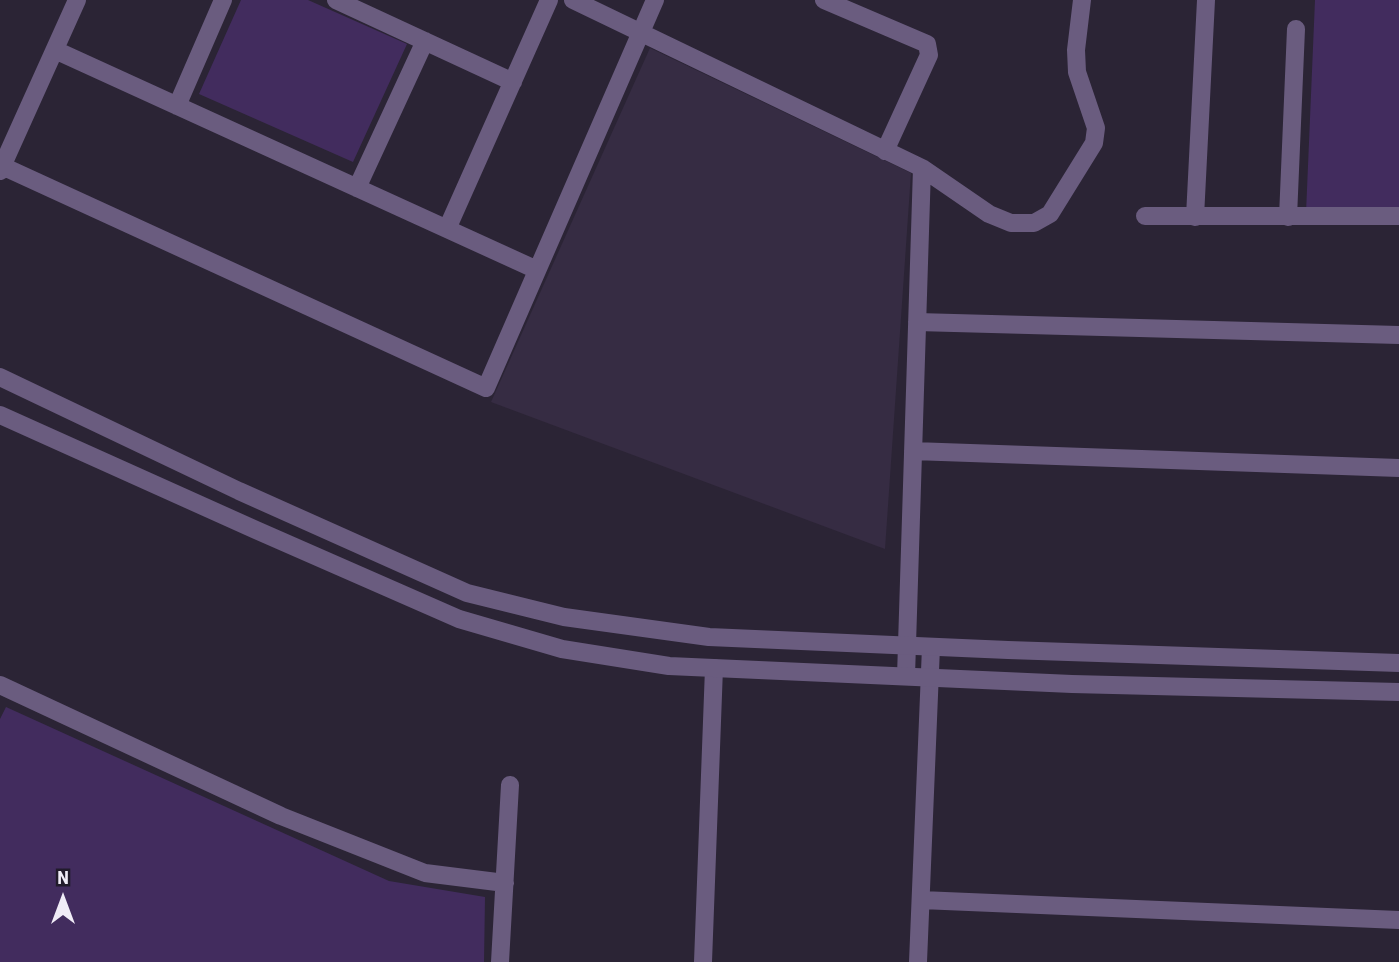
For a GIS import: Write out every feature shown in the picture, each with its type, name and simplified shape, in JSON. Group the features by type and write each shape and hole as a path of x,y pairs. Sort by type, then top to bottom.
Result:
{"street":[{"path":"77,0 1,169 485,388 655,0"},
{"path":"177,106 223,0"},
{"path":"336,0 513,82"},
{"path":"447,229 549,0"},
{"path":"573,0 922,168 989,214 1011,223 1034,223 1049,214 1094,143 1096,128 1077,72 1076,50 1082,0"},
{"path":"824,0 927,44 929,55 885,151"},
{"path":"1195,217 1206,0"},
{"path":"1288,217 1296,29"},
{"path":"357,188 425,41"},
{"path":"55,50 537,270"},
{"path":"906,676 922,168"},
{"path":"1145,216 1399,216"},
{"path":"917,322 1399,335"},
{"path":"0,377 239,491 467,593 564,617 709,637 1399,663"},
{"path":"0,415 459,619 562,649 669,666 1072,684 1399,692"},
{"path":"913,451 1399,468"},
{"path":"603,655 606,623"},
{"path":"918,962 931,647"},
{"path":"703,962 714,668"},
{"path":"0,685 281,816 425,873 505,883"},
{"path":"500,962 510,785"},
{"path":"921,900 1399,920"}],"shaded area":[{"path":"241,0 308,0 407,44 353,162 199,94"},
{"path":"1315,0 1399,0 1399,210 1306,213"},
{"path":"650,48 911,173 885,549 491,402"},
{"path":"6,707 389,881 485,897 484,962 0,962 0,719"}]}
